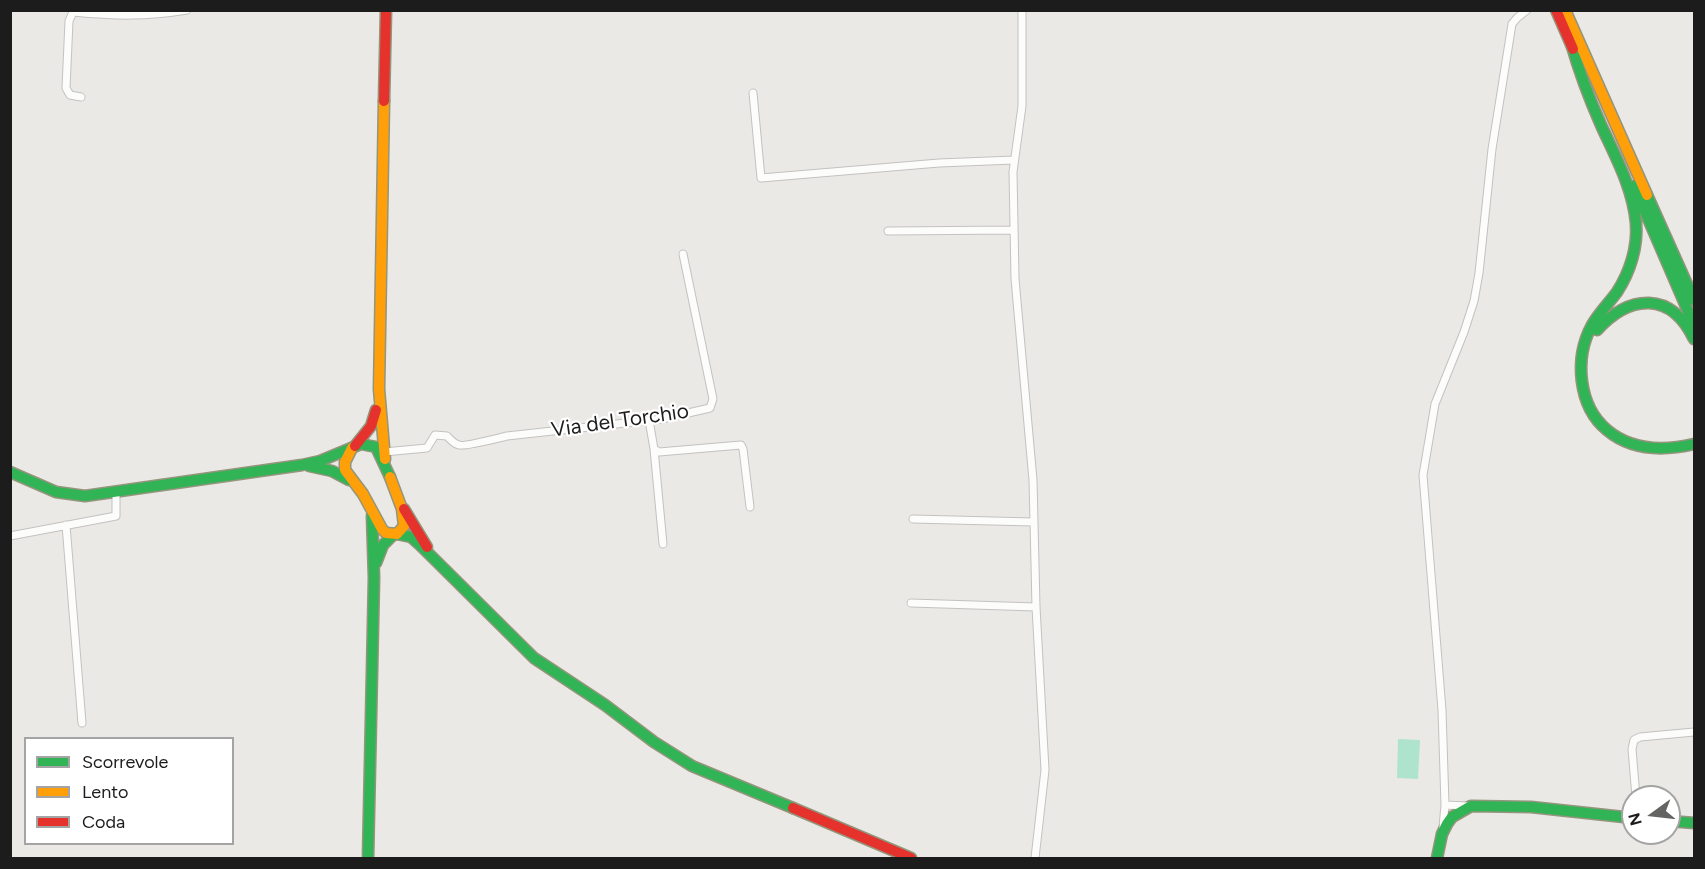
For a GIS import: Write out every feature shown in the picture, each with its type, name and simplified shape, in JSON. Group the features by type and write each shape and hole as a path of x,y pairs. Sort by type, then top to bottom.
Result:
{"main road":[{"path":"385,465 379,389 386,10"},
{"path":"1556,10 1695,325"},
{"path":"1565,10 1695,300"},
{"path":"1570,43 1583,85 1630,191 1636,220 1636,244 1630,268 1620,287 1589,330 1582,352 1581,375 1586,398 1597,419 1609,432 1623,440 1653,450 1669,450 1695,444"},
{"path":"1600,88 1625,133 1679,254 1695,282"},
{"path":"1695,339 1685,321 1672,310 1655,303 1639,302 1621,308 1606,319 1595,333 1588,353 1587,375 1591,396 1601,414 1625,435 1652,444 1668,444 1695,437"},
{"path":"349,480 345,461 373,421 379,389"},
{"path":"10,472 40,487 65,495 85,496 302,465 366,444 376,447 400,503 405,521 403,529 380,551 374,578"},
{"path":"302,465 332,471 349,480 359,489 381,529 386,533 411,537 534,658 595,698 677,757 692,766 911,858"},
{"path":"400,503 413,521 433,558"},
{"path":"368,858 374,578 371,510"},
{"path":"1437,858 1442,834 1452,817 1471,806 1531,807 1621,817"}],"street":[{"path":"81,96 70,95 66,88 69,21 74,12 118,17 158,15 187,10"},
{"path":"1022,10 1022,106 1014,160 1014,230 1015,279 1033,480 1036,607 1045,770 1035,858"},
{"path":"1442,834 1445,805 1442,710 1423,475 1435,404 1474,301 1492,148 1512,24 1527,10"},
{"path":"753,93 761,178 939,163 1014,160"},
{"path":"888,231 1014,230"},
{"name":"Via del Torchio","path":"384,452 427,448 435,435 447,436 456,444 467,446 483,440 507,436 649,420 711,408 713,399 683,254"},
{"path":"649,420 663,544"},
{"path":"654,449 659,452 741,445 750,507"},
{"path":"10,536 116,516 116,493"},
{"path":"913,519 1033,522"},
{"path":"66,525 81,723"},
{"path":"911,603 1036,607"},
{"path":"1635,785 1632,749 1634,740 1640,737 1695,732"},
{"path":"1445,805 1471,806"}],"green space":[{"path":"1398,739 1420,740 1418,779 1397,778"}],"traffic: fast":[{"path":"1571,43 1592,105 1627,185 1636,223 1634,250 1626,276 1592,325 1586,338 1581,366 1585,395 1597,420 1607,430 1627,442 1649,448 1671,448 1694,444"},
{"path":"1634,186 1694,325"},
{"path":"1647,195 1694,300"},
{"path":"1597,330 1623,309 1636,304 1649,303 1674,312 1685,323 1694,339"},
{"path":"10,472 56,492 85,496 302,465 320,461 361,444 376,447 390,477"},
{"path":"309,466 332,471 349,480"},
{"path":"368,858 374,578 372,516"},
{"path":"376,563 383,545 394,534"},
{"path":"397,534 411,537 420,545 534,658 605,705 654,742 692,766 793,808"},
{"path":"1437,858 1442,834 1447,824 1452,817 1471,806 1531,807 1621,817"},
{"path":"1681,822 1694,823"}],"traffic: slow":[{"path":"1565,10 1647,195"},
{"path":"384,101 379,389 385,459"},
{"path":"352,448 345,462 345,470 363,494 382,529 386,533 397,534 404,526 402,509 390,477"}],"traffic: jam":[{"path":"384,101 386,10"},
{"path":"1556,10 1573,49"},
{"path":"355,446 371,426 376,410"},
{"path":"404,509 427,547"},
{"path":"793,808 911,858"}]}
